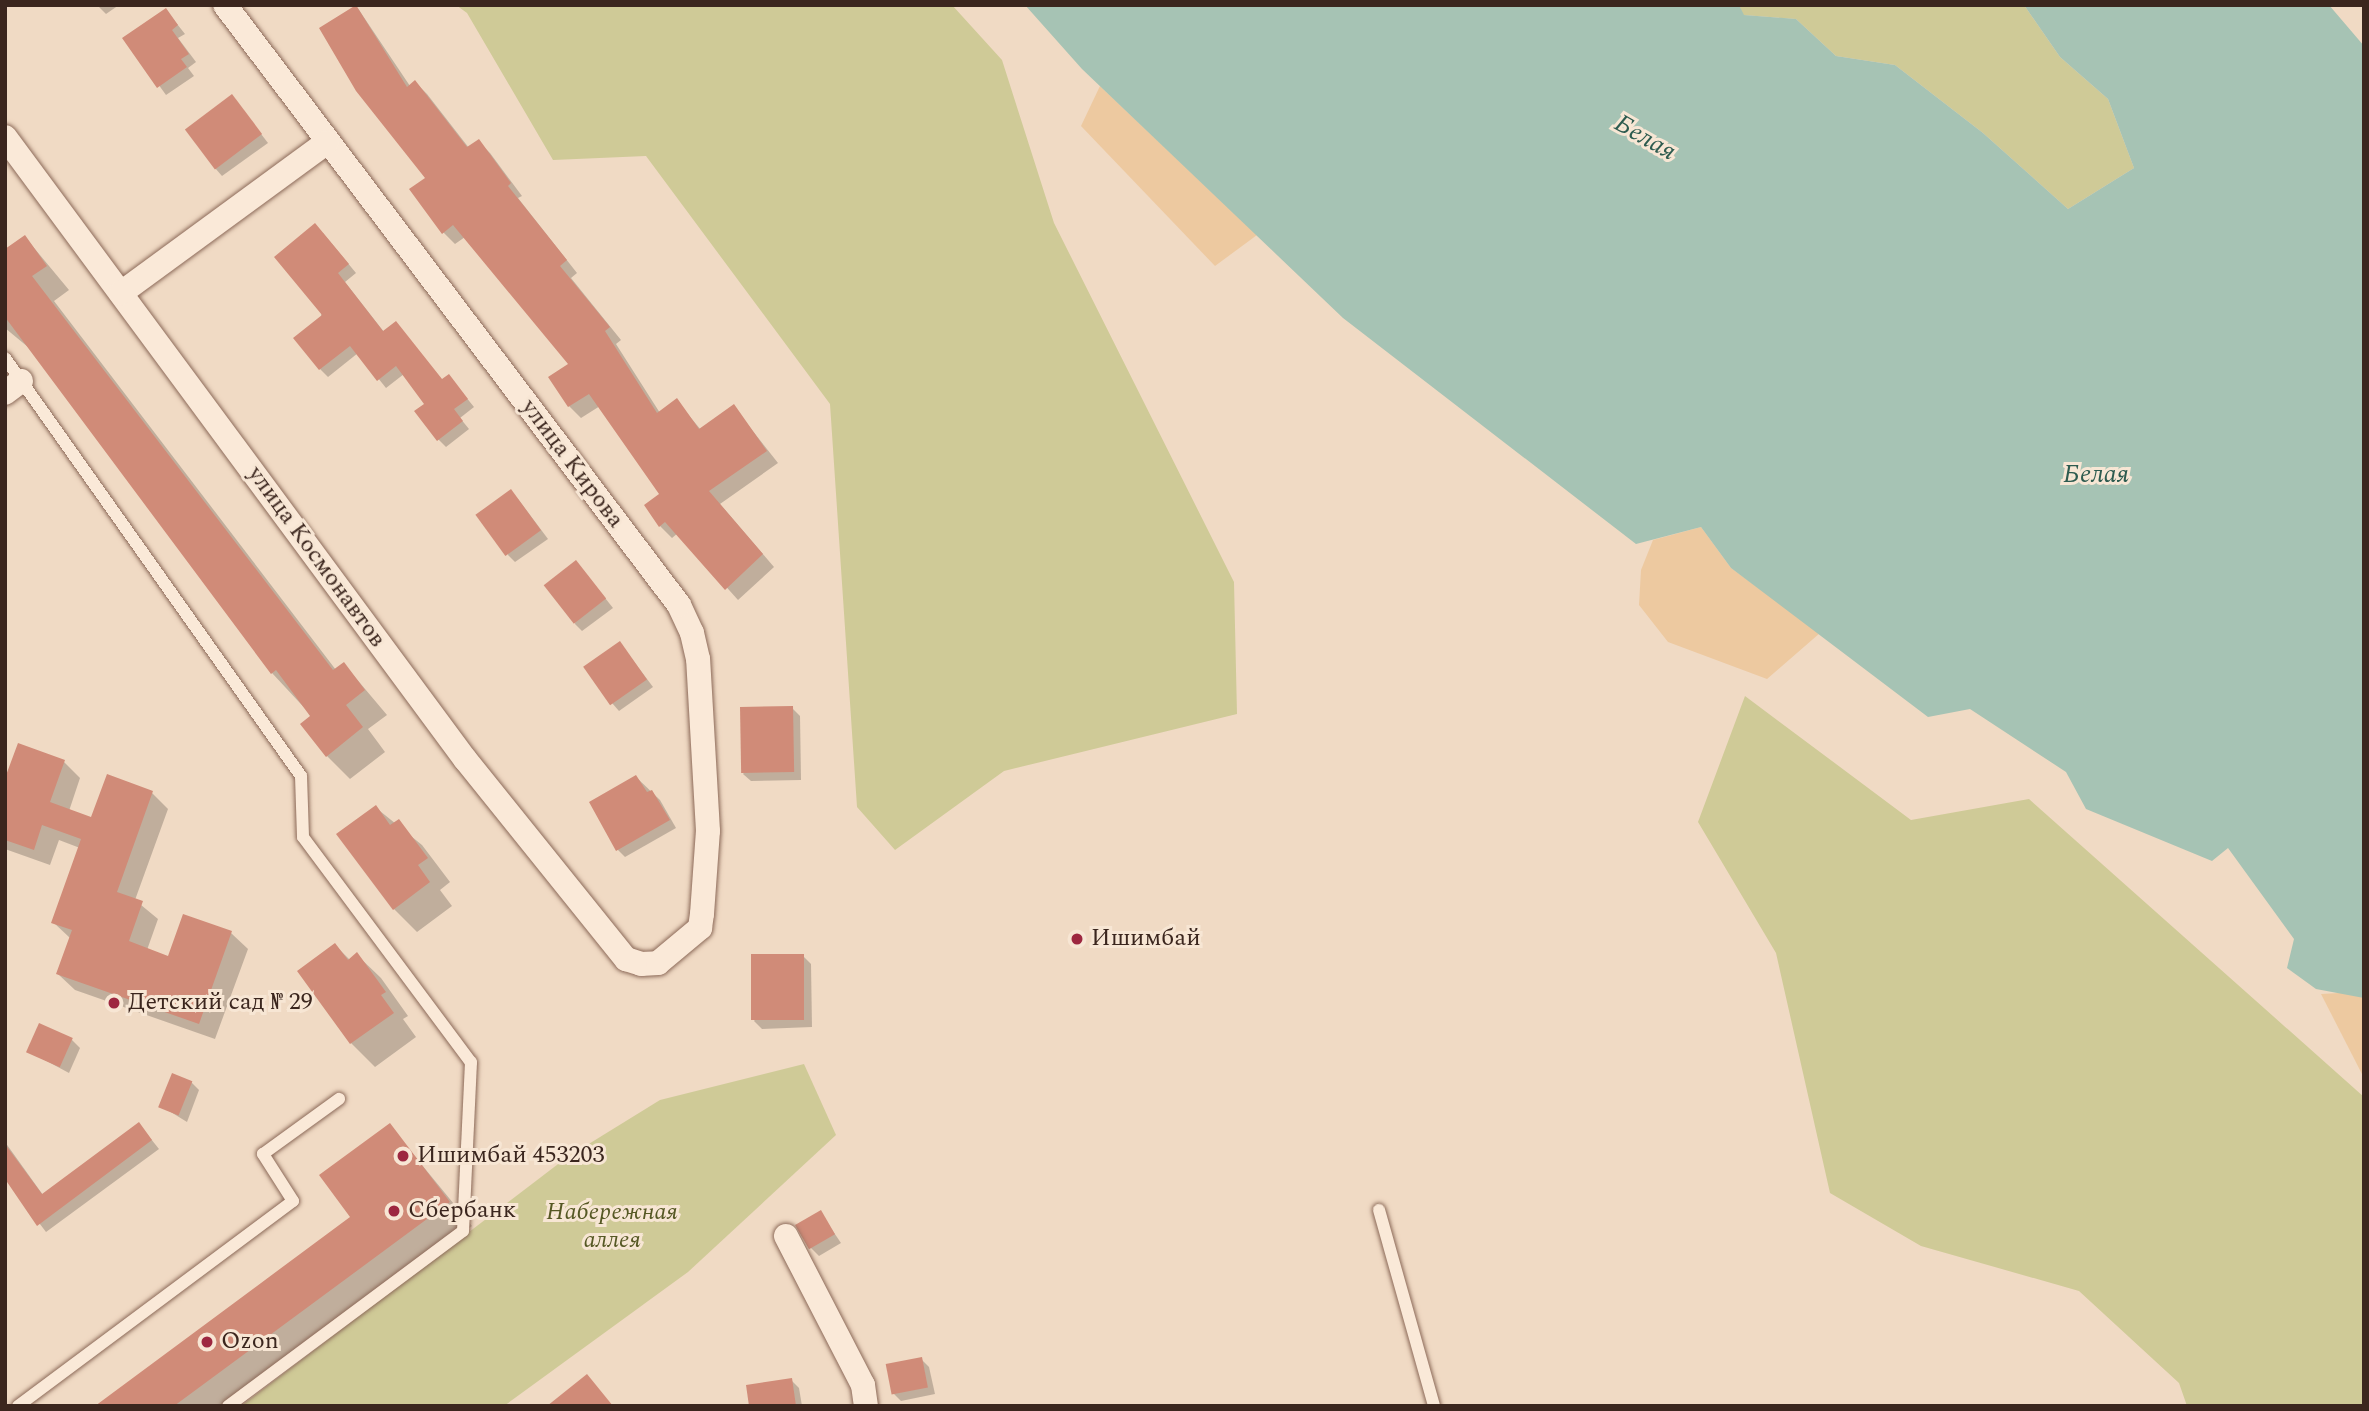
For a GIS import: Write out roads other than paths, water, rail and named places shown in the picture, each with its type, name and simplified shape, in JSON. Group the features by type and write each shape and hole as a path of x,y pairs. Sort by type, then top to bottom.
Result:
{"street":[{"name":"улица Кирова","path":"225,5 679,605 692,633 698,659 708,831 700,928 689,940 658,962 641,964"},
{"name":"улица Космонавтов","path":"5,137 465,759 626,959 641,964"},
{"path":"121,293 327,142"},
{"path":"786,1236 863,1385 866,1406"}],"lane":[{"path":"5,358 13,387 301,776 303,836 471,1062 463,1231 228,1406"},
{"path":"18,1406 293,1200 263,1154 339,1099"},
{"path":"1380,1210 1434,1406"}],"water":[{"name":"Белая","path":"1025,5 1739,5 1744,15 1796,19 1836,56 1895,65 1983,133 2068,209 2134,168 2108,99 2060,57 2024,5 2329,5 2364,46 2364,998 2316,989 2287,968 2294,939 2228,848 2212,861 2086,809 2066,772 1970,709 1928,717 1731,568 1701,527 1636,544 1343,318 1082,69"}],"place":[{"name":"Ишимбай","path":"1077,939"},
{"name":"Детский сад № 29","path":"114,1003"},
{"name":"Ишимбай 453203","path":"403,1156"},
{"name":"Сбербанк","path":"394,1211"},
{"name":"Ozon","path":"207,1342"}],"park label":[{"name":"Набережная аллея","path":"612,1227"}]}
